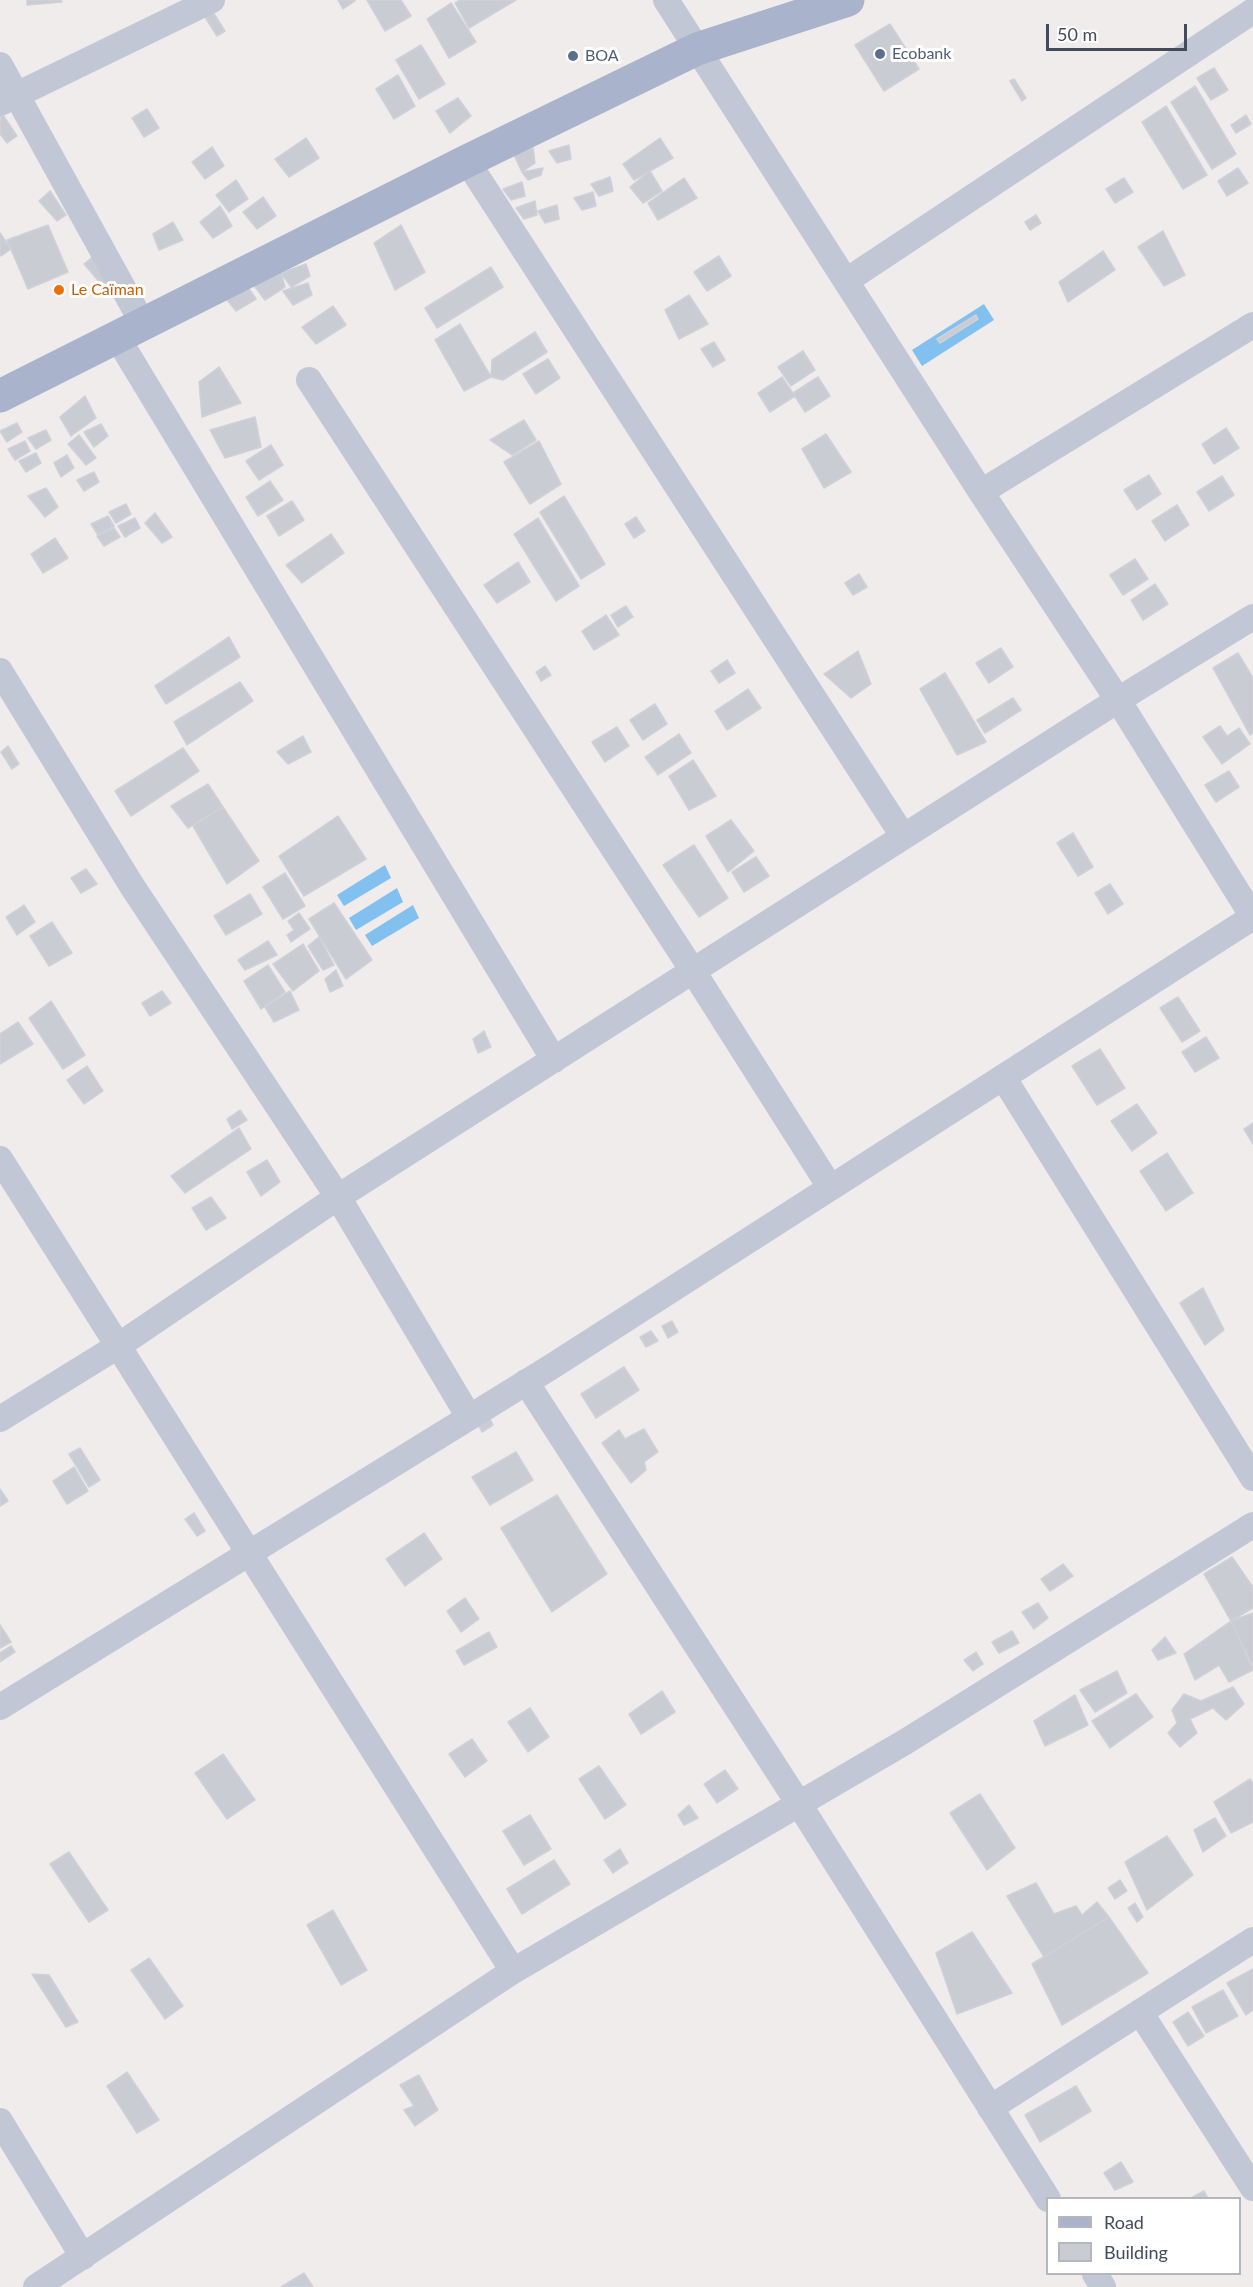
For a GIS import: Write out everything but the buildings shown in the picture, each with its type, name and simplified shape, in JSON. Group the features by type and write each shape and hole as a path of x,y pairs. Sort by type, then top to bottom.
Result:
{"main road":[{"path":"0,396 467,161 697,49 848,0"}],"street":[{"path":"9,99 212,0"},
{"path":"0,1707 526,1382 1253,917 1118,700 981,492 666,0"},
{"path":"846,281 1253,11"},
{"path":"0,65 9,99 130,330 554,1060"},
{"path":"467,161 903,836"},
{"path":"981,492 1253,325"},
{"path":"309,380 693,971 830,1187"},
{"path":"0,1419 118,1346 338,1197 903,836 1253,617"},
{"path":"0,671 132,886 338,1197 469,1417"},
{"path":"1003,1077 1253,1478"},
{"path":"0,1159 513,1971"},
{"path":"526,1382 799,1804 1046,2197"},
{"path":"36,2287 513,1971 905,1742 1253,1525"},
{"path":"990,2108 1253,1940"},
{"path":"1140,2012 1253,2188"},
{"path":"0,2121 83,2257"}],"water":[{"path":"984,304 994,320 922,366 912,350"},
{"path":"385,865 391,878 344,906 337,895"},
{"path":"397,888 403,902 356,930 349,918"},
{"path":"413,905 419,918 372,946 365,935"}],"place":[{"name":"Ecobank","path":"880,54"},
{"name":"BOA","path":"573,56"},
{"name":"Le Caïman","path":"59,290"}]}
